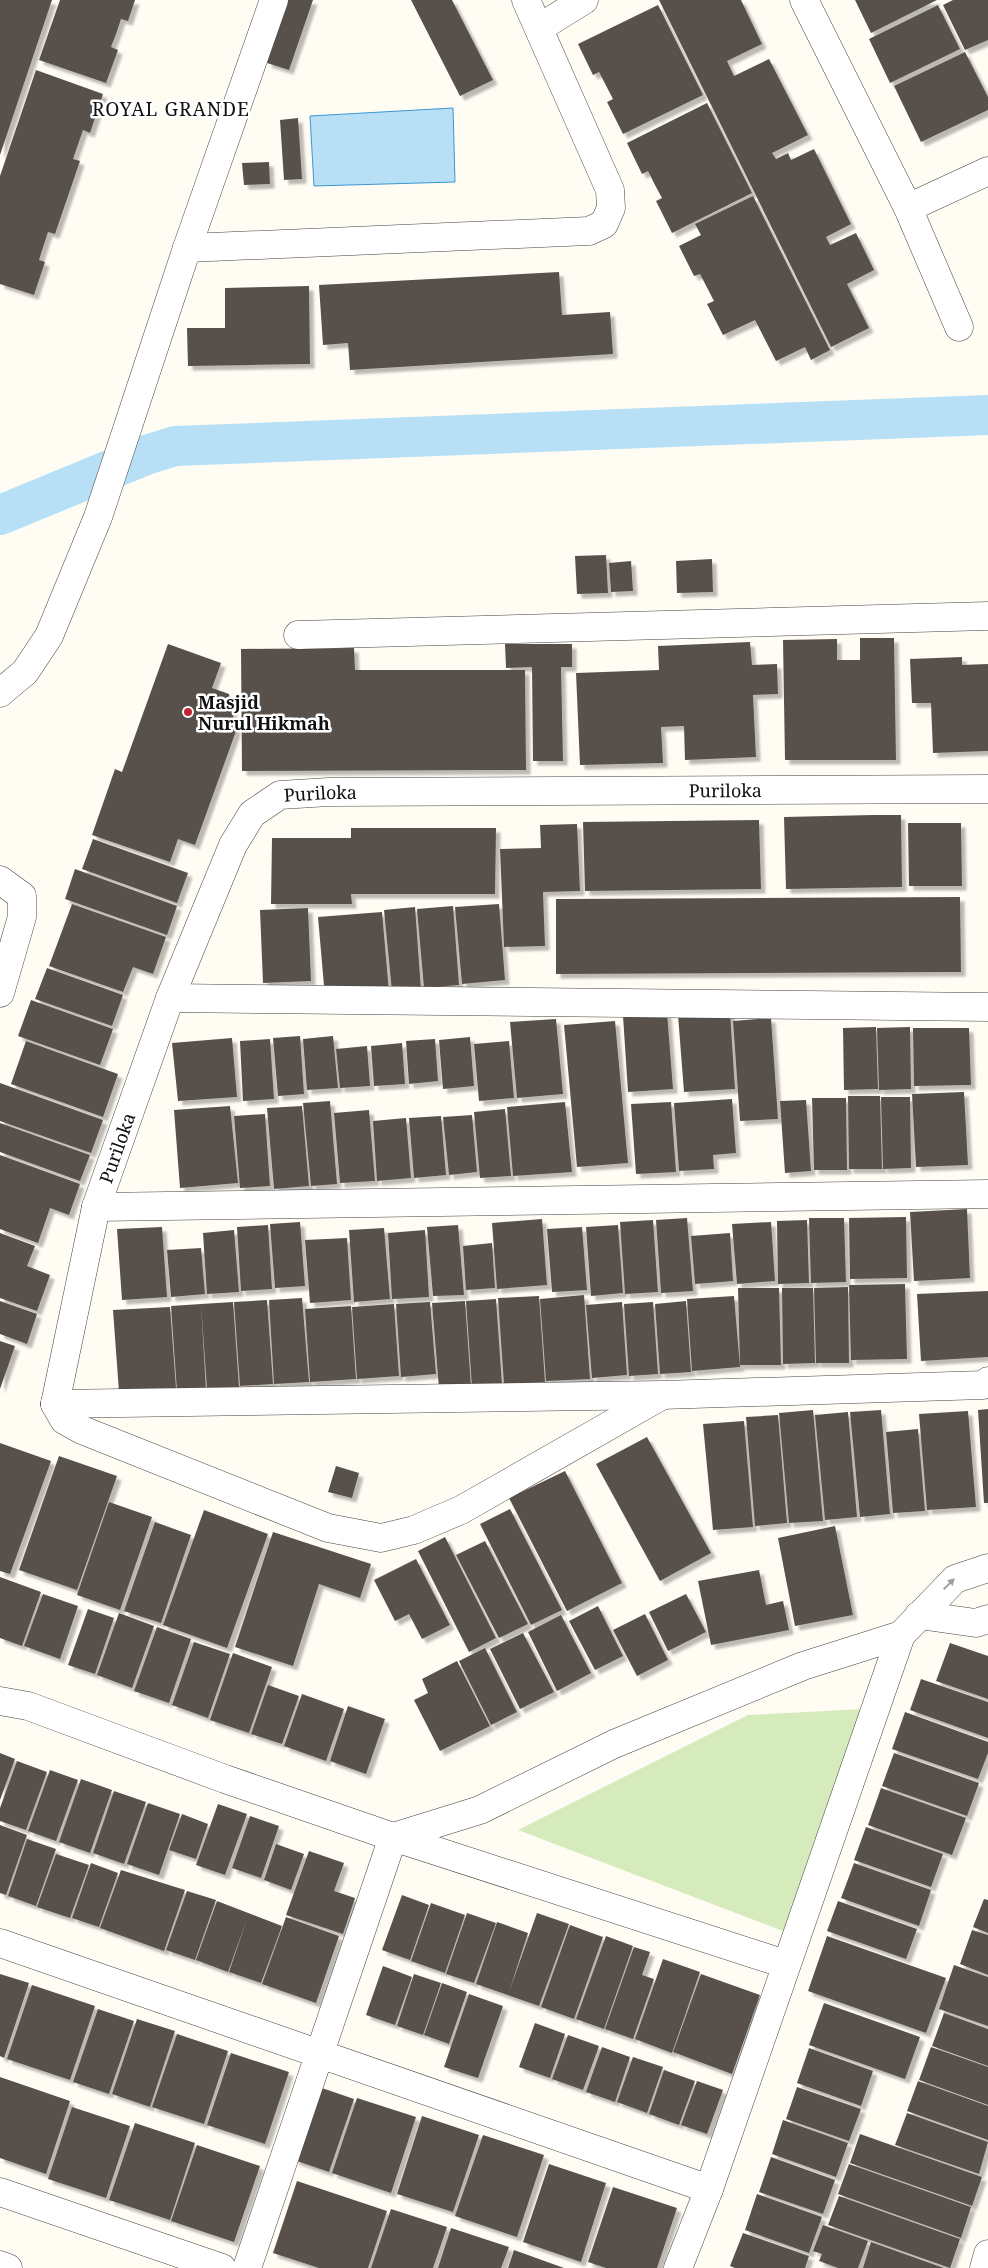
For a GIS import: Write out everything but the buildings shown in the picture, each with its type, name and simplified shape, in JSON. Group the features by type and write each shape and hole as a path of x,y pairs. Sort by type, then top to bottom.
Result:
{"street":[{"path":"0,693 25,672 49,636 98,517 186,248 274,0"},
{"path":"186,248 589,231 604,224 611,208 610,190 526,0"},
{"path":"539,28 584,0"},
{"path":"804,0 908,208 959,327"},
{"path":"908,208 988,171"},
{"path":"298,635 988,616"},
{"name":"Puriloka","path":"55,1404 96,1207 170,998 233,844 252,814 280,795 339,792 988,789"},
{"path":"0,880 22,896 22,917 0,993"},
{"path":"170,998 988,1007"},
{"path":"96,1207 988,1194"},
{"path":"662,1395 461,1510 414,1530 381,1538 328,1528 82,1430 64,1420 55,1404 662,1395 983,1385 988,1381"},
{"path":"678,2268 708,2189 901,1635 954,1578 988,1568"},
{"path":"919,1615 976,1623 988,1618"},
{"path":"393,1837 480,1810 614,1744 803,1666 901,1635"},
{"path":"0,1700 28,1706 225,1779 393,1837 785,1964"},
{"path":"247,2268 393,1837"},
{"path":"0,1942 708,2189"},
{"path":"0,2192 222,2268"},
{"path":"984,2268 988,2254"},
{"path":"0,2265 8,2268"}],"green space":[{"path":"885,1708 809,1941 518,1830 748,1715"}],"water":[{"path":"453,108 455,182 314,186 310,116"}],"waterway":[{"path":"0,515 146,455 175,446 988,415"}],"place":[{"name":"Masjid Nurul Hikmah","path":"188,712"}],"district":[{"name":"ROYAL GRANDE","path":"171,109"}]}
